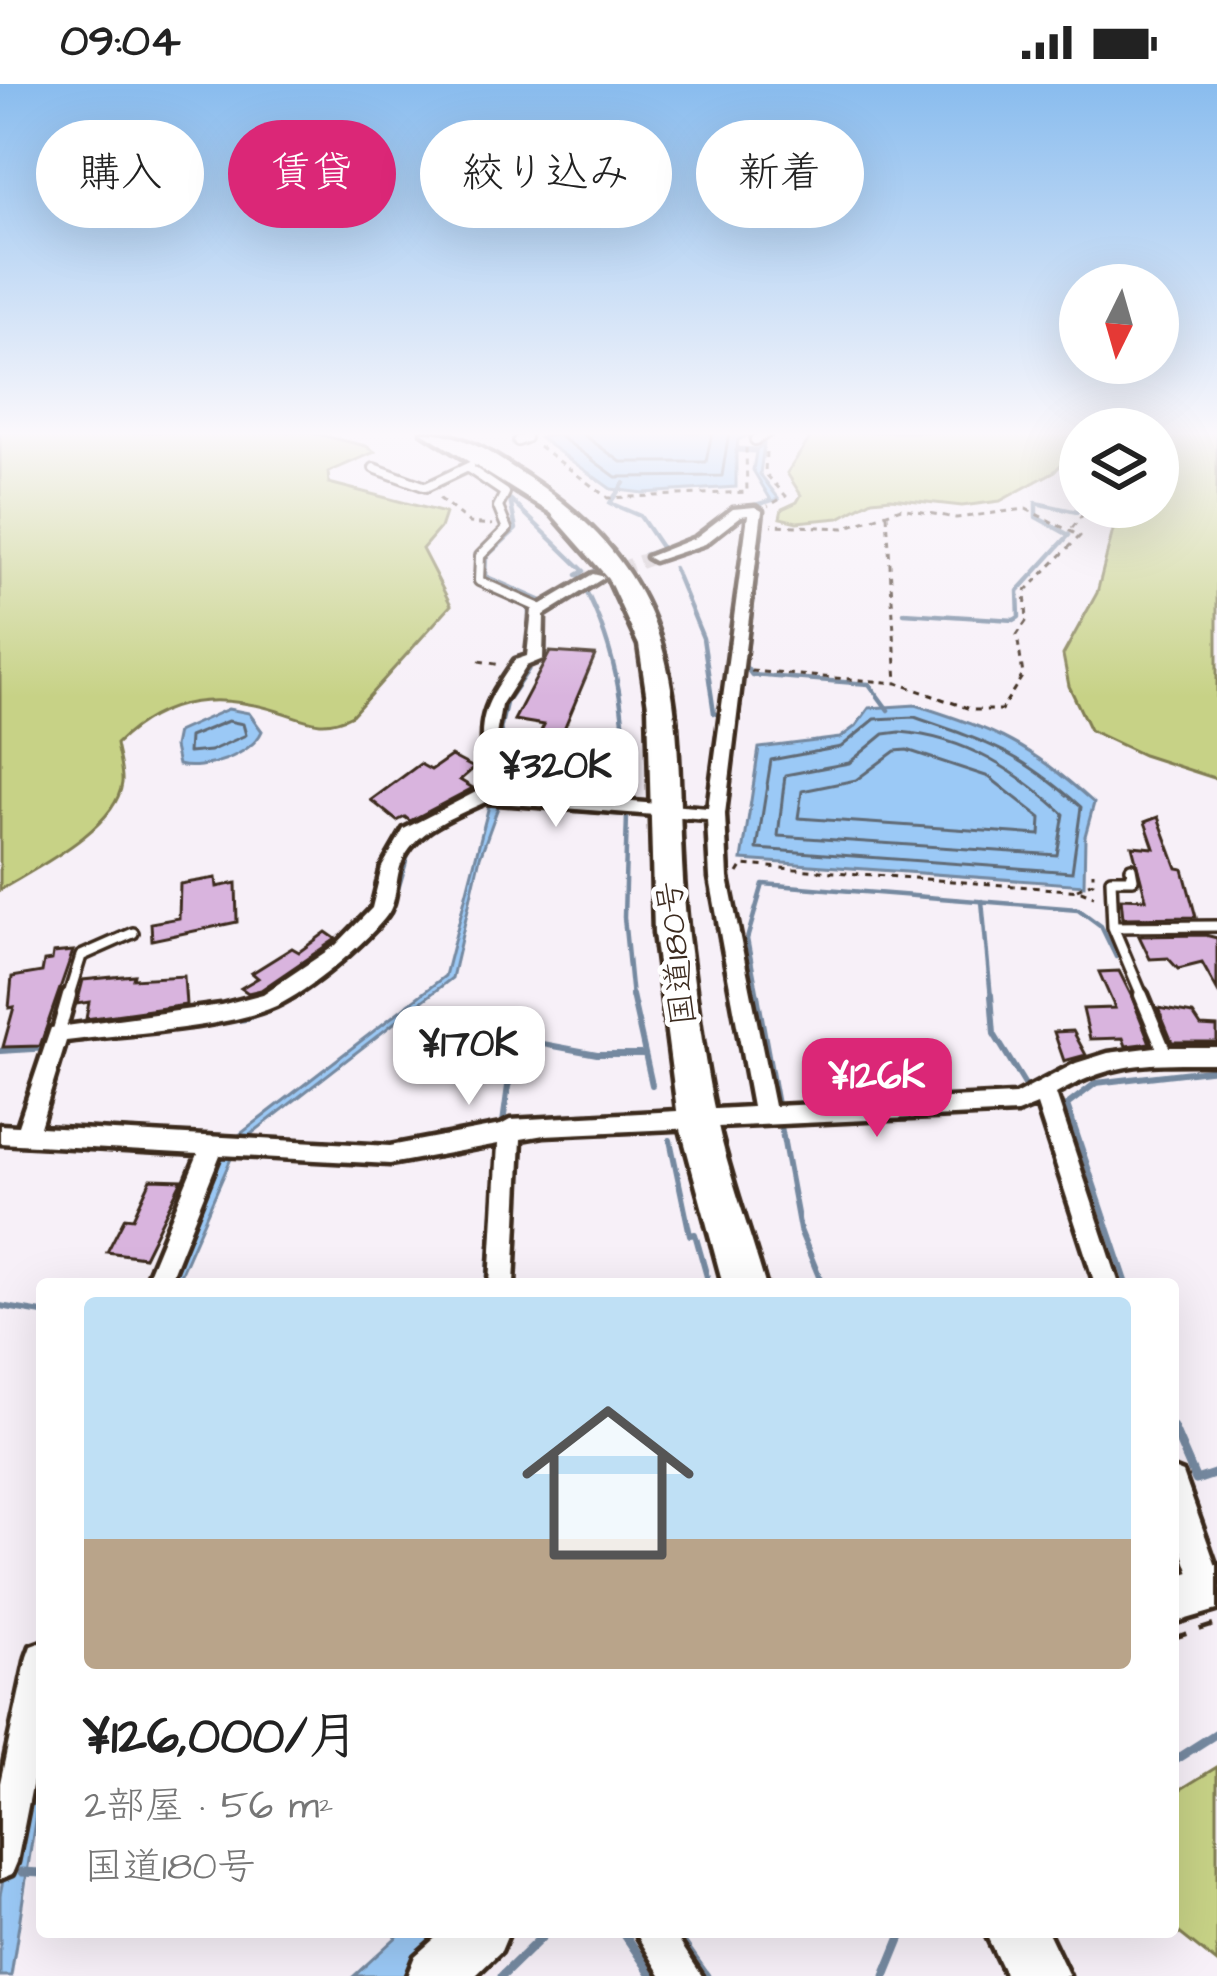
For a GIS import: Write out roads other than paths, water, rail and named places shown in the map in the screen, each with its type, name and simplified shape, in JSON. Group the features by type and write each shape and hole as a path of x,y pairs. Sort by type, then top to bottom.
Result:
{"highway":[{"name":"国道180号","path":"570,520 620,576 652,646 662,706 671,932 697,1118 742,1278"},
{"path":"1018,1938 1039,1976"}],"main road":[{"path":"435,1976 476,1938"}],"street":[{"path":"654,557 700,541 726,520"},
{"path":"755,520 716,814 719,878 765,1115"},
{"path":"482,796 495,776 488,736 493,705 527,661 538,607 598,577"},
{"path":"27,1133 58,1034 221,1013 271,1000 343,950 379,913 391,867 419,824 482,796 716,814"},
{"path":"0,1134 211,1149 390,1155 510,1129 1017,1104 1045,1094 1089,1066 1166,1055 1217,1055"},
{"path":"1045,1094 1105,1278"},
{"path":"502,1278 510,1129"},
{"path":"158,1278 211,1149"},
{"path":"1179,1506 1204,1600"},
{"path":"0,1862 36,1686"},
{"path":"656,1938 684,1976"}],"lane":[{"path":"504,520 506,526 480,556 477,575 484,584 538,607"},
{"path":"1131,868 1133,879 1111,879 1113,927 1166,1055"},
{"path":"1113,927 1217,926"},
{"path":"58,1034 78,961 85,952 133,933"}],"water":[{"path":"723,520 697,540 648,557 645,554 696,537"},
{"path":"595,570 596,574 535,611 529,670 507,702 501,729 510,774 480,857 452,978 237,1145 179,1278 164,1278 211,1164 230,1142 445,976 491,798 497,710 521,672 529,643 528,608 561,594"},
{"path":"916,705 1012,742 1094,803 1085,836 1084,885 742,860 759,748 840,738 869,708"},
{"path":"228,709 249,713 262,731 257,740 226,760 178,765 177,732"},
{"path":"36,1712 36,1815 11,1976 0,1976 0,1895"},
{"path":"395,1938 450,1938 410,1976 354,1976"}],"waterway":[{"path":"514,520 516,529 486,557 485,576 544,602"},
{"path":"532,520 584,571 577,575 588,577"},
{"path":"643,520 663,550"},
{"path":"904,613 1019,617 1018,591 1069,535 1042,520"},
{"path":"762,532 745,666 752,675 869,684 888,710"},
{"path":"674,568 703,638 714,713 723,717"},
{"path":"583,585 613,663 625,742 627,799"},
{"path":"438,825 483,803 627,815 624,917 632,998"},
{"path":"289,998 350,954 391,913 410,848"},
{"path":"758,998 747,939 763,884 982,901"},
{"path":"982,901 1078,909 1101,926 1116,957"},
{"path":"982,901 991,998"},
{"path":"289,998 295,995"},
{"path":"632,995 652,1085"},
{"path":"757,995 800,1230 820,1278"},
{"path":"991,995 994,1034 1027,1088"},
{"path":"115,1035 246,1019 289,998"},
{"path":"42,1122 68,1038 72,1038"},
{"path":"503,1123 508,1086 527,1041 597,1054 642,1054"},
{"path":"0,1051 50,1048"},
{"path":"1125,1278 1067,1105 1096,1083 1217,1069"},
{"path":"670,1140 690,1235 695,1234 707,1278"},
{"path":"488,1278 497,1155"},
{"path":"0,1306 36,1312"},
{"path":"1179,1441 1196,1480 1217,1473"},
{"path":"1179,1757 1217,1733"},
{"path":"22,1872 36,1873"},
{"path":"502,1976 541,1938"},
{"path":"627,1938 653,1976"},
{"path":"679,1938 706,1976"},
{"path":"885,1976 901,1938"}],"tunnel":[{"path":"598,577 654,557"}]}
